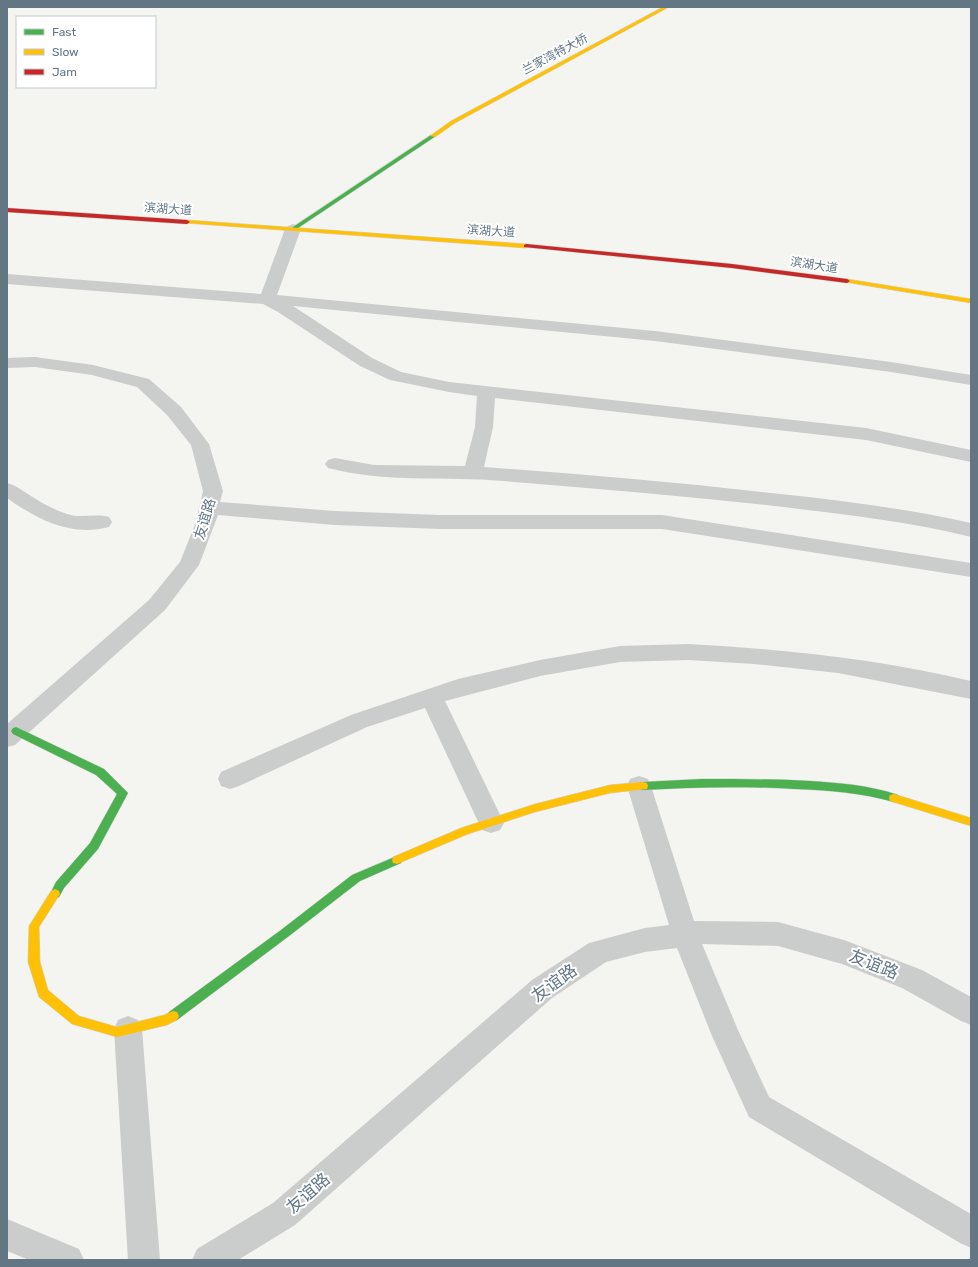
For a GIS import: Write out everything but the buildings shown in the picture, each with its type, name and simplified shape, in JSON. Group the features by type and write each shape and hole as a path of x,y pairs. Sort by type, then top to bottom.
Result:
{"main road":[{"name":"兰家湾特大桥","path":"293,229 453,122 667,7"},
{"name":"滨湖大道","path":"7,210 543,247 770,270 971,302"},
{"path":"11,734 100,772 123,793 94,846 60,885 34,926 34,962 43,993 76,1020 117,1032 167,1020 285,933 356,878 465,831 535,808 610,789 679,783 749,782 837,787 886,795 971,822"}],"street":[{"path":"267,298 293,229"},
{"path":"7,279 267,298 655,336 892,367 971,380"},
{"path":"267,298 366,362 396,376 449,387 866,434 971,456"},
{"name":"友谊路","path":"7,363 35,362 93,370 143,383 174,410 200,444 213,491 206,522 189,565 157,605 11,734"},
{"path":"474,472 484,427 486,391"},
{"path":"335,464 374,471 474,472 654,486 831,506 946,524 971,530"},
{"path":"7,489 34,508 65,522 84,524 102,522"},
{"path":"209,508 336,518 440,522 662,522 971,570"},
{"path":"230,779 359,721 458,688 547,667 620,654 688,652 754,656 838,665 971,690"},
{"path":"432,697 491,823"},
{"path":"639,786 686,934 726,1036 759,1107 971,1232"},
{"name":"友谊路","path":"208,1260 284,1214 542,989 599,952 645,940 702,932 778,934 844,952 912,979 971,1012"},
{"path":"128,1029 144,1260"},
{"path":"7,1235 68,1260"}],"traffic: fast":[{"path":"293,229 433,136"},
{"path":"16,731 100,772 123,793 94,846 60,885 55,894"},
{"path":"643,786 702,783 824,786 848,788 894,798"},
{"path":"173,1016 356,878 397,860"}],"traffic: slow":[{"path":"433,136 453,122 667,7"},
{"path":"187,222 526,246"},
{"path":"847,281 971,301"},
{"path":"397,860 465,831 535,808 610,789 643,786"},
{"path":"894,798 971,822"},
{"path":"55,894 34,926 34,962 43,993 76,1020 117,1032 167,1020 173,1016"}],"traffic: jam":[{"path":"7,210 187,222"},
{"path":"526,246 732,266 847,281"}]}
